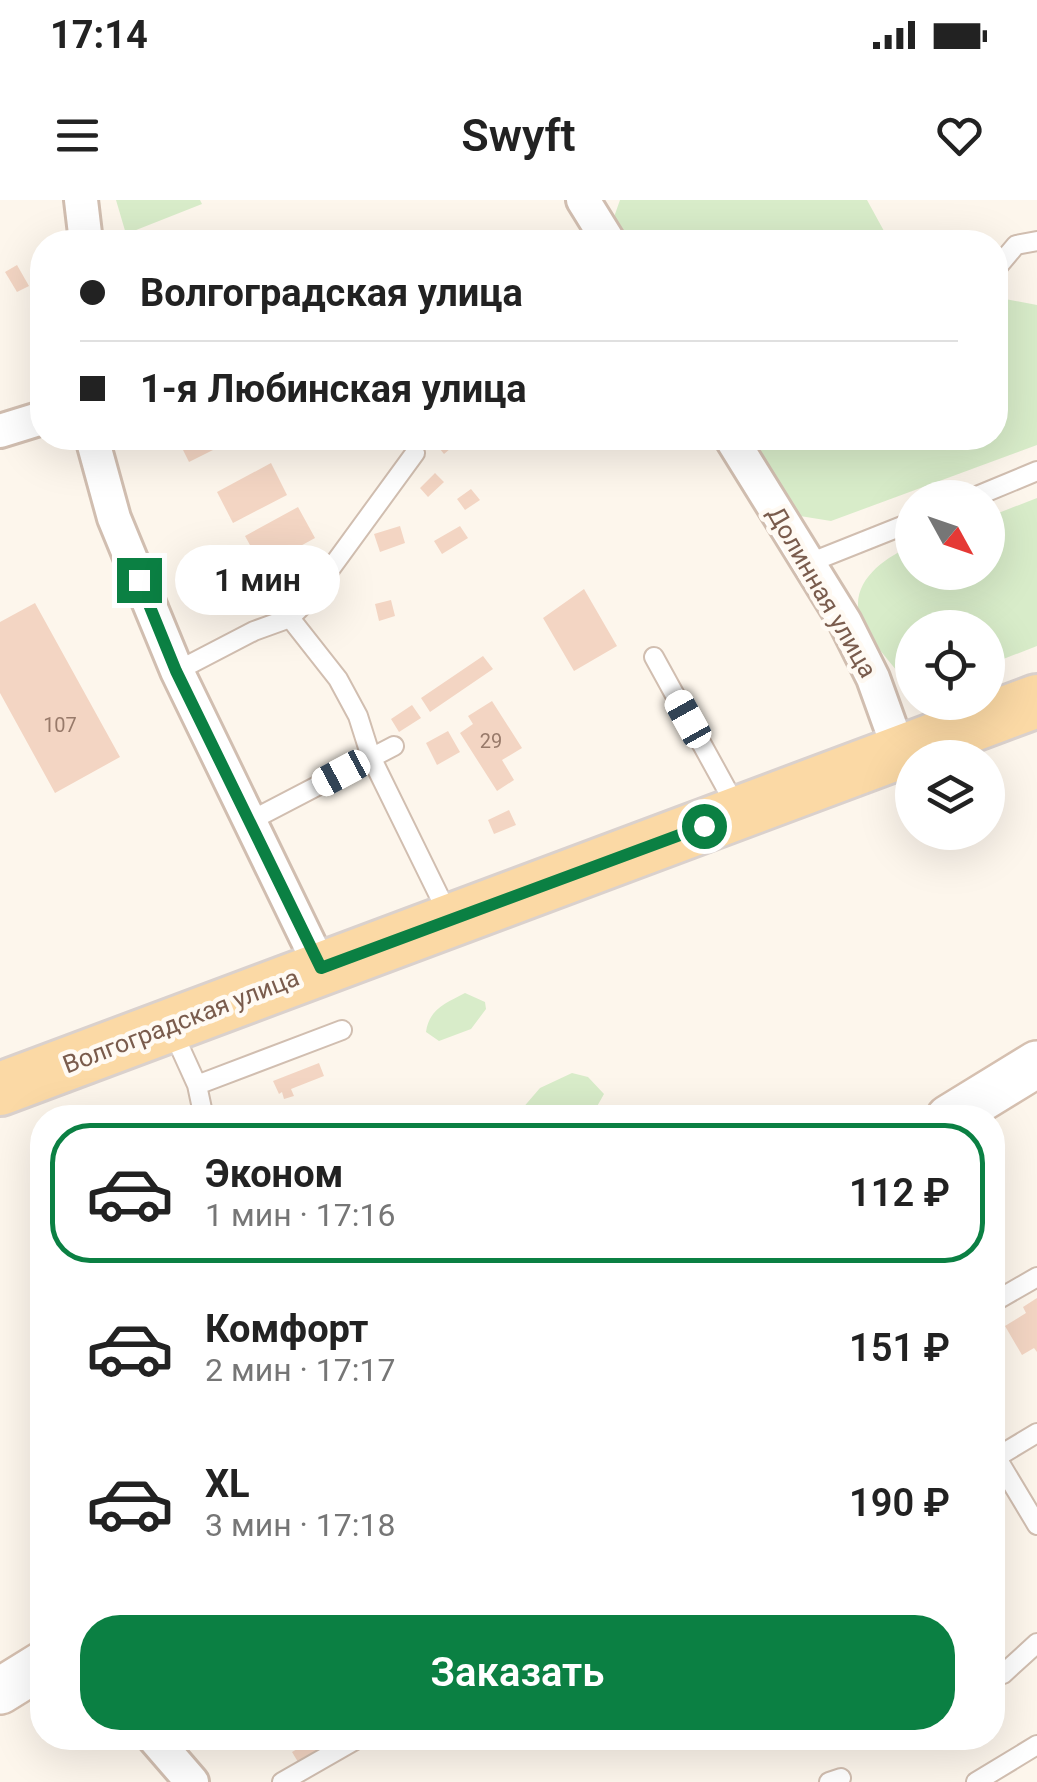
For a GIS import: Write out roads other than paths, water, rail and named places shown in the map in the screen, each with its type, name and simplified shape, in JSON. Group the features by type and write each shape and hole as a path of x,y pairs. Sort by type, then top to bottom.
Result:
{"main road":[{"name":"Волгоградская улица","path":"934,740 1037,701"},
{"name":"Волгоградская улица","path":"0,1089 895,755"},
{"path":"970,1105 1037,1064"},
{"path":"0,1690 30,1672"}],"street":[{"path":"81,200 85,230"},
{"path":"589,202 603,230"},
{"path":"0,431 30,422"},
{"path":"95,450 114,518 176,671 321,968"},
{"name":"Долинная улица","path":"738,450 845,622 895,740"},
{"path":"164,1750 192,1782"}],"lane":[{"path":"1008,255 1037,224"},
{"path":"1016,245 1037,241"},
{"path":"176,671 254,631 290,618 307,601 415,453"},
{"path":"1005,484 1037,471"},
{"path":"809,564 895,529"},
{"path":"290,618 338,679 358,716 372,757 452,922"},
{"path":"654,657 739,813"},
{"path":"250,821 394,746"},
{"path":"170,1025 203,1105"},
{"path":"196,1085 342,1030"},
{"path":"1005,1295 1037,1277"},
{"path":"1005,1449 1037,1433"},
{"path":"1005,1471 1037,1525"},
{"path":"1005,1672 1037,1643"},
{"path":"976,1782 1037,1745"},
{"path":"282,1782 338,1750"}]}
